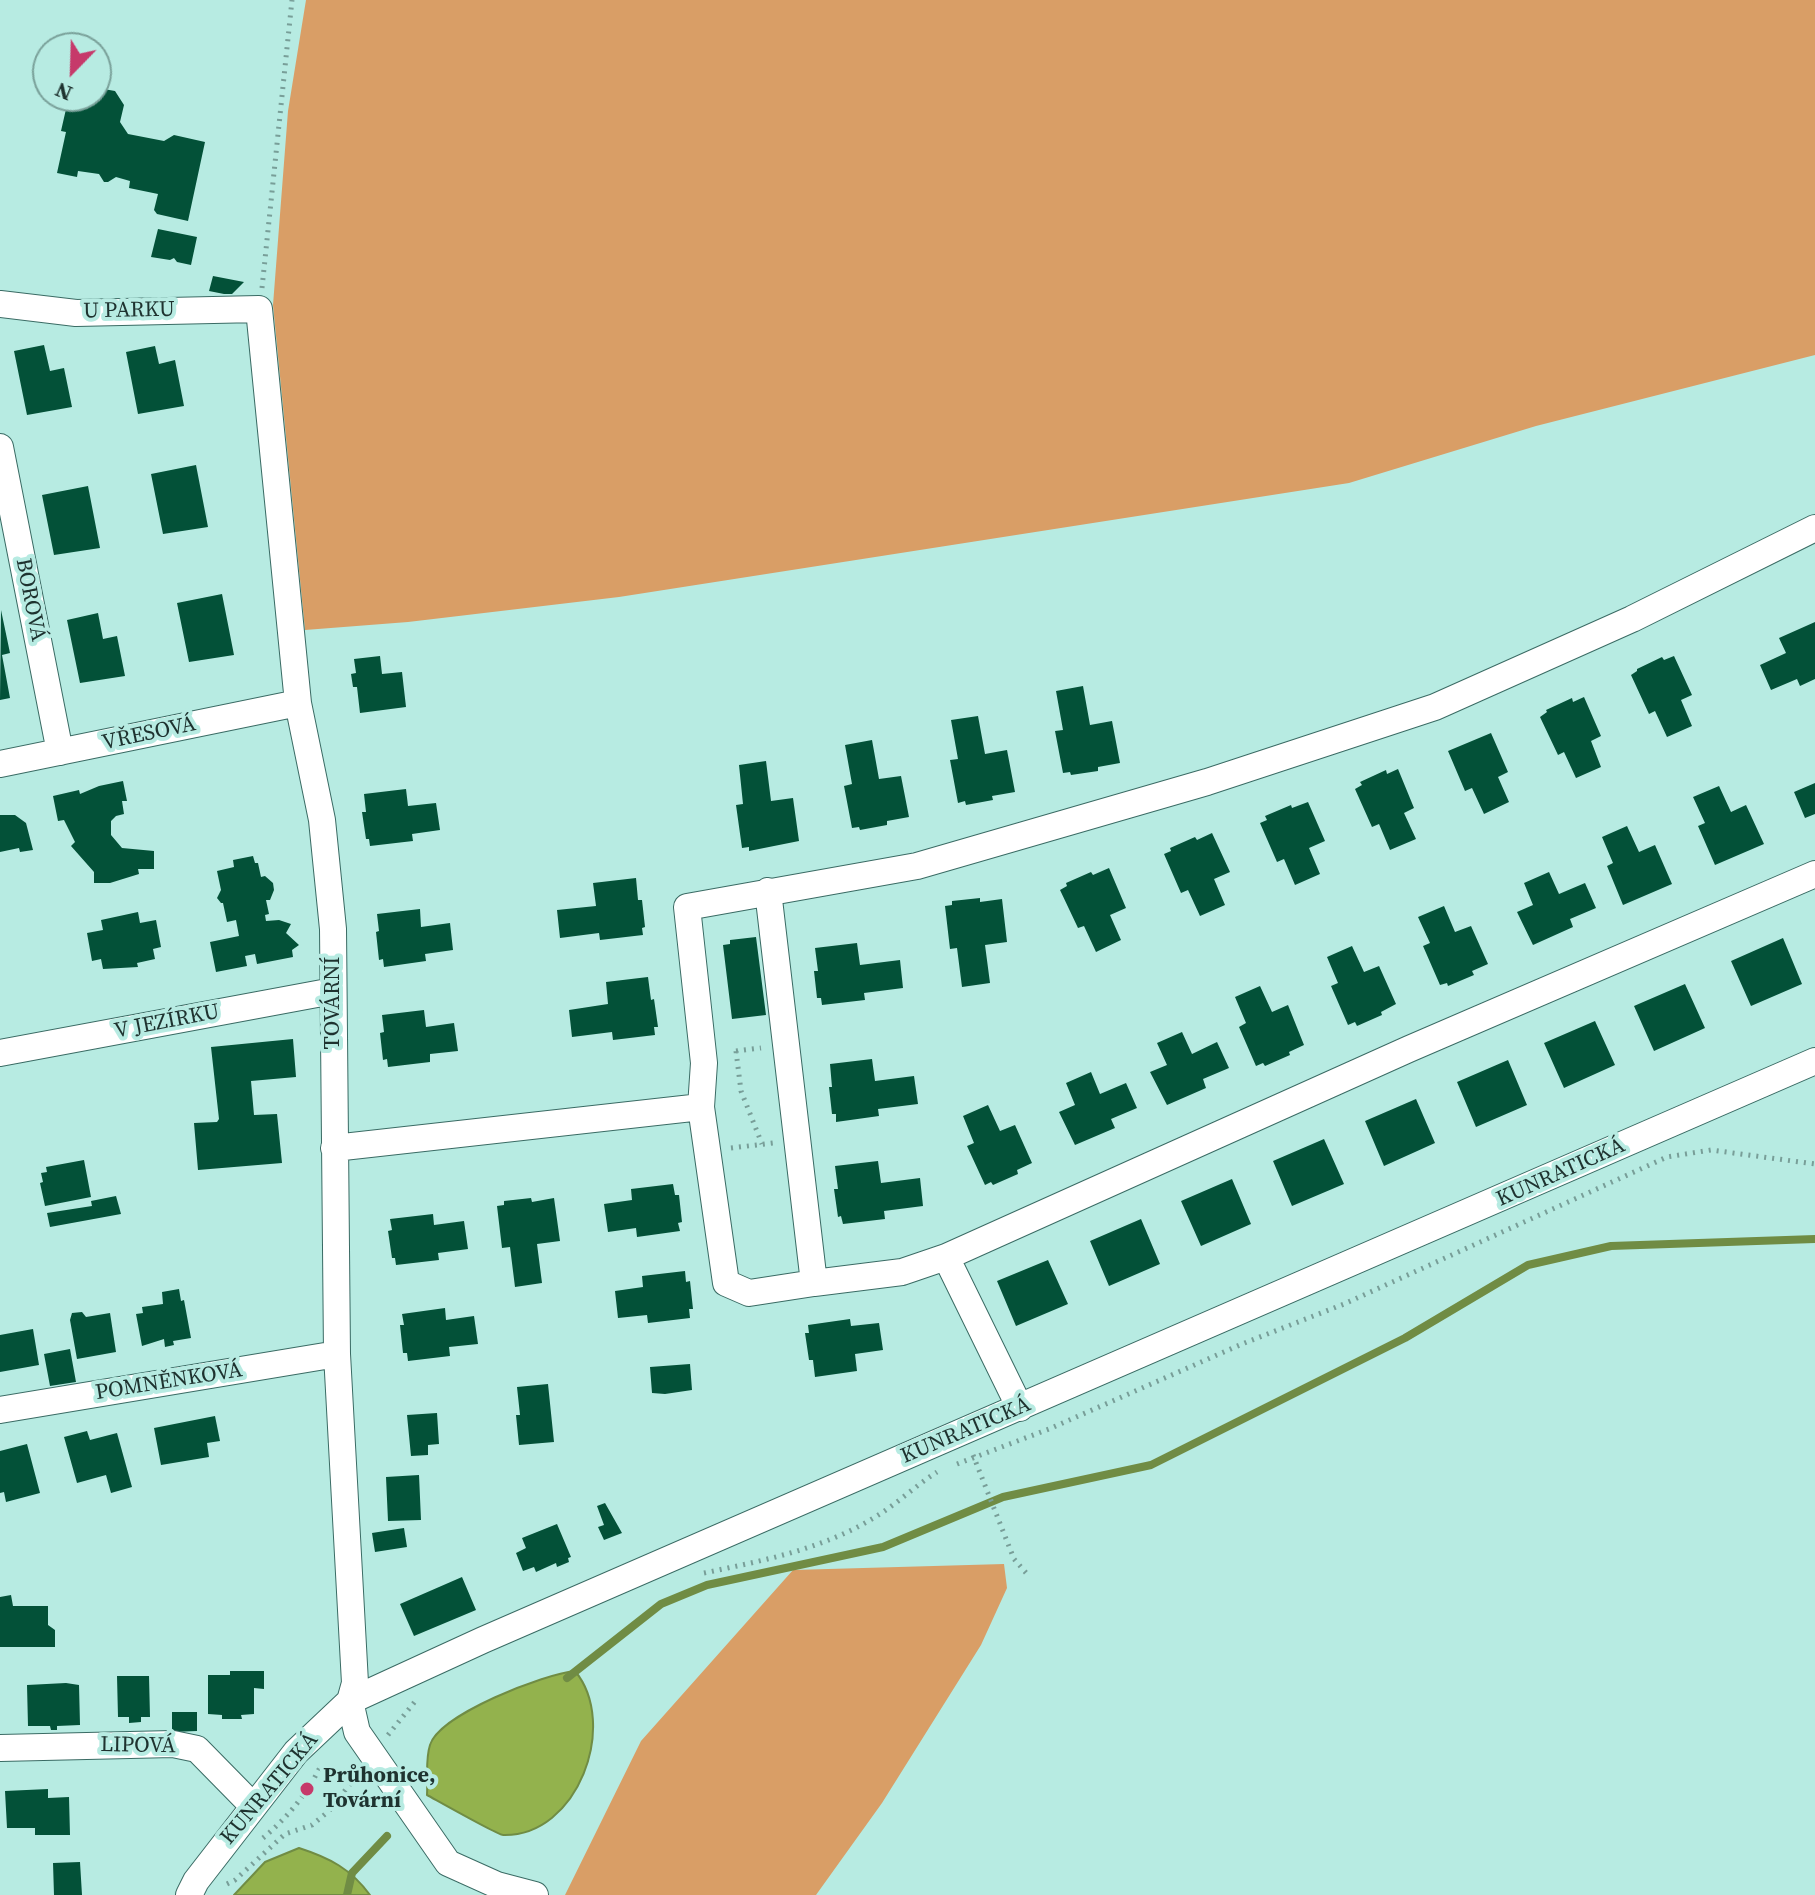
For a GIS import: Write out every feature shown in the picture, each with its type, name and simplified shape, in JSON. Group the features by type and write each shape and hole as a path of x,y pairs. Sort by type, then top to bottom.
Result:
{"street":[{"name":"U PARKU","path":"0,304 76,313 259,309"},
{"name":"TOVÁRNÍ","path":"259,309 298,703 322,820 333,929 337,1354 355,1683 350,1701"},
{"name":"BOROVÁ","path":"0,447 60,752"},
{"path":"1815,528 1632,619 1435,707 1207,782 917,866 687,907 704,1055 701,1107 726,1283 749,1293 902,1272 946,1257 1409,1049 1815,874"},
{"name":"VŘESOVÁ","path":"0,764 298,703"},
{"path":"768,891 814,1283"},
{"name":"V JEZÍRKU","path":"0,1053 333,991"},
{"name":"KUNRATICKÁ","path":"189,1895 196,1881 296,1752 350,1701 483,1640 1815,1061"},
{"path":"334,1148 701,1107"},
{"path":"946,1257 1020,1408"},
{"name":"POMNĚNKOVÁ","path":"0,1410 337,1354"},
{"path":"350,1701 357,1732 448,1863 497,1885 535,1895"},
{"name":"LIPOVÁ","path":"0,1748 173,1744 197,1749 253,1806"}],"path":[{"path":"259,309 292,0"},
{"path":"704,1055 786,1044"},
{"path":"736,1051 741,1091 762,1144"},
{"path":"707,1151 797,1140"},
{"path":"690,1576 766,1560 826,1542 881,1513 936,1473 1049,1429 1242,1344 1344,1304 1667,1157 1711,1150 1815,1164"},
{"path":"964,1432 1014,1559 1027,1574"},
{"path":"235,1880 285,1834 312,1825 329,1811 372,1754"},
{"path":"260,1841 284,1820 315,1777 324,1757"},
{"path":"220,1884 224,1878"}],"shaded area":[{"path":"306,0 1815,0 1815,355 1536,426 1349,483 619,597 408,622 305,630 273,305 288,111"},
{"path":"1004,1564 1007,1588 981,1645 882,1803 816,1895 565,1895 641,1741 793,1570"},
{"path":"575,1671 588,1693 593,1719 591,1747 584,1774 570,1798 552,1818 529,1831 503,1835 427,1795 428,1751 438,1733 472,1709 495,1698 541,1679"},
{"path":"299,1848 339,1866 370,1895 234,1895 265,1862"}],"building":[{"path":"112,90 124,105 120,122 128,134 164,141 174,135 205,142 188,221 157,214 154,210 158,194 129,188 130,181 116,177 104,182 99,174 78,171 77,177 57,173 66,132 61,131 65,112 112,112"},
{"path":"158,229 197,237 191,265 177,262 174,258 151,257"},
{"path":"213,276 244,282 232,294 224,294 209,291"},
{"path":"44,345 50,371 64,368 72,407 27,415 14,351"},
{"path":"155,346 159,364 175,360 184,406 138,414 126,352"},
{"path":"196,465 208,527 163,534 151,474"},
{"path":"88,486 100,548 54,555 42,495"},
{"path":"222,594 234,655 189,662 177,603"},
{"path":"1,610 10,653 2,655 10,698 0,700"},
{"path":"98,613 103,639 117,636 125,676 80,683 67,620"},
{"path":"1815,622 1815,679 1800,686 1797,679 1771,690 1760,665 1786,653 1779,638"},
{"path":"380,656 382,674 402,672 406,707 360,713 357,687 353,687 351,674 356,673 354,659"},
{"path":"1674,656 1692,695 1681,700 1692,726 1667,737 1655,711 1649,714 1631,675 1662,657 1664,660"},
{"path":"1083,686 1090,725 1112,721 1120,763 1098,767 1098,771 1071,775 1070,772 1063,773 1055,731 1063,730 1056,691"},
{"path":"1584,697 1601,736 1591,741 1601,767 1576,778 1564,752 1558,755 1540,717 1546,710 1572,698 1573,702"},
{"path":"978,716 985,754 1007,750 1015,792 966,805 965,801 958,803 950,760 958,759 951,720"},
{"path":"1491,733 1508,772 1498,777 1509,802 1484,814 1472,788 1465,791 1448,751"},
{"path":"872,740 879,779 901,776 909,817 860,830 859,827 852,828 844,786 852,784 845,745"},
{"path":"766,761 771,801 793,798 799,841 749,851 749,847 742,848 736,805 743,804 739,765"},
{"path":"1398,769 1414,808 1404,813 1416,839 1390,850 1379,824 1372,827 1355,789 1362,785 1360,782 1386,770 1387,774"},
{"path":"123,781 127,801 122,801 124,814 111,821 111,835 122,848 154,851 154,869 138,869 139,874 110,883 94,883 94,872 71,846 75,842 64,820 58,821 53,796 79,790 80,794"},
{"path":"1815,783 1815,814 1805,818 1794,792"},
{"path":"1719,786 1731,812 1746,805 1764,844 1715,865 1698,826 1705,823 1693,797"},
{"path":"406,789 408,806 436,803 440,830 412,834 413,841 370,846 362,812 366,812 364,794"},
{"path":"1308,802 1325,841 1309,848 1320,874 1295,885 1284,859 1277,862 1260,823 1267,820 1265,816 1291,805 1292,808"},
{"path":"0,815 15,815 26,823 33,850 20,852 19,848 0,852"},
{"path":"1627,826 1639,852 1655,845 1672,884 1623,905 1607,866 1613,863 1602,837"},
{"path":"1212,833 1230,872 1214,879 1225,905 1200,916 1188,890 1181,893 1164,854 1195,837 1197,840"},
{"path":"253,856 261,877 265,876 273,883 270,900 266,900 269,914 265,915 266,921 279,920 291,924 286,933 299,945 292,950 293,957 257,964 255,954 245,956 247,966 216,972 210,942 239,936 236,920 227,922 223,903 217,898 221,890 217,871 234,867 233,860"},
{"path":"1109,868 1126,908 1110,915 1121,940 1096,952 1084,926 1078,928 1060,890 1067,886 1066,883"},
{"path":"1549,872 1559,894 1585,883 1596,908 1570,919 1573,927 1533,945 1517,912 1533,905 1524,883"},
{"path":"636,878 638,900 642,900 643,935 600,940 599,933 560,938 557,910 596,906 593,883"},
{"path":"980,898 980,902 1002,899 1007,942 985,945 990,983 962,987 957,948 950,949 945,906 952,905 952,901"},
{"path":"1444,906 1455,932 1471,926 1488,964 1472,971 1474,975 1448,986 1447,983 1440,985 1423,946 1430,943 1418,917"},
{"path":"420,909 421,927 450,923 453,950 425,954 426,961 384,967 383,959 379,960 377,914"},
{"path":"138,912 140,923 156,920 161,947 153,949 155,959 137,963 138,967 103,969 101,959 92,961 87,933 103,930 101,920"},
{"path":"756,937 766,1015 732,1019 723,945 730,944 730,940"},
{"path":"1783,938 1802,984 1751,1006 1731,961"},
{"path":"857,943 860,965 900,960 903,988 864,993 865,1000 822,1005 821,998 817,998 815,948"},
{"path":"1352,946 1364,972 1379,966 1396,1004 1381,1012 1382,1015 1357,1026 1355,1022 1348,1025 1331,986 1338,983 1327,957"},
{"path":"648,977 658,1027 654,1027 655,1035 613,1040 612,1032 572,1037 569,1010 608,1004 606,982"},
{"path":"1685,984 1705,1028 1654,1051 1634,1006"},
{"path":"1260,986 1272,1012 1288,1005 1304,1045 1265,1066 1263,1063 1256,1066 1239,1027 1246,1023 1235,997"},
{"path":"424,1010 426,1027 454,1023 458,1051 430,1054 430,1062 388,1067 387,1059 383,1060 382,1015"},
{"path":"1595,1021 1615,1065 1564,1088 1544,1043"},
{"path":"1182,1032 1192,1054 1217,1042 1229,1068 1203,1079 1206,1088 1167,1105 1150,1072 1167,1065 1157,1043"},
{"path":"293,1039 296,1077 251,1081 254,1115 277,1114 282,1163 198,1170 194,1123 217,1122 219,1119 211,1047"},
{"path":"872,1059 875,1081 914,1076 918,1104 878,1109 879,1116 836,1122 829,1087 832,1087 830,1064"},
{"path":"1508,1060 1527,1105 1476,1127 1457,1082"},
{"path":"1091,1072 1100,1094 1126,1083 1137,1108 1111,1119 1115,1128 1075,1145 1059,1112 1075,1105 1066,1083"},
{"path":"1416,1099 1435,1143 1384,1166 1365,1121"},
{"path":"988,1105 1000,1131 1015,1125 1032,1163 1017,1170 1018,1174 993,1185 991,1182 985,1185 967,1146 974,1143 963,1116"},
{"path":"1324,1139 1344,1184 1292,1206 1273,1161"},
{"path":"84,1160 91,1197 45,1206 40,1183 43,1182 41,1173 47,1172 46,1167"},
{"path":"878,1161 881,1183 920,1178 923,1206 884,1211 885,1219 843,1224 841,1216 838,1217 834,1189 838,1189 835,1166"},
{"path":"1232,1179 1251,1224 1201,1246 1181,1201"},
{"path":"673,1184 675,1195 679,1195 680,1231 637,1237 636,1228 608,1232 604,1204 632,1200 631,1189"},
{"path":"116,1196 121,1214 50,1227 47,1213 92,1206 91,1201"},
{"path":"531,1198 532,1202 554,1198 560,1241 537,1244 542,1283 515,1287 510,1247 502,1248 497,1206 504,1205 504,1201"},
{"path":"433,1214 434,1225 464,1221 468,1249 438,1253 439,1260 396,1265 388,1231 392,1230 390,1219"},
{"path":"1141,1219 1160,1264 1109,1286 1090,1241"},
{"path":"1048,1260 1068,1304 1016,1326 997,1281"},
{"path":"685,1271 686,1282 690,1281 693,1309 689,1309 690,1318 648,1323 647,1315 618,1318 615,1291 643,1287 642,1276"},
{"path":"179,1289 191,1338 173,1341 174,1345 165,1347 164,1339 142,1346 136,1314 143,1313 142,1307 163,1304 162,1292"},
{"path":"445,1308 446,1320 474,1316 478,1344 449,1347 450,1356 408,1361 407,1353 403,1353 402,1314"},
{"path":"82,1312 86,1317 110,1313 116,1352 77,1359 70,1320 72,1313"},
{"path":"850,1319 851,1326 879,1323 883,1350 855,1354 857,1371 815,1377 805,1333 809,1333 808,1325"},
{"path":"33,1329 39,1365 0,1372 0,1335"},
{"path":"70,1349 76,1382 50,1386 44,1354"},
{"path":"690,1364 692,1390 652,1393 650,1367"},
{"path":"548,1384 554,1442 519,1445 517,1387"},
{"path":"437,1413 439,1444 428,1445 428,1455 411,1456 407,1415"},
{"path":"215,1416 220,1441 207,1443 209,1457 161,1465 154,1428"},
{"path":"87,1431 90,1440 117,1433 132,1487 111,1493 106,1475 77,1483 64,1437"},
{"path":"27,1444 40,1493 6,1502 4,1492 0,1493 0,1451"},
{"path":"419,1475 421,1520 388,1521 386,1477"},
{"path":"605,1503 622,1533 604,1540 598,1527 604,1525 597,1506"},
{"path":"557,1524 571,1557 568,1558 569,1562 557,1567 556,1563 536,1572 534,1567 523,1571 516,1553 526,1548 522,1538"},
{"path":"404,1528 407,1547 375,1552 372,1533"},
{"path":"462,1577 476,1610 414,1636 400,1604"},
{"path":"11,1595 13,1606 48,1606 48,1625 55,1630 55,1647 0,1647 0,1597"},
{"path":"230,1671 264,1671 264,1689 254,1688 254,1714 241,1715 242,1719 222,1719 222,1715 208,1714 208,1675 230,1675"},
{"path":"117,1676 149,1676 150,1717 141,1717 141,1722 129,1723 129,1717 118,1717"},
{"path":"27,1685 79,1685 80,1725 57,1726 57,1730 51,1730 50,1726 28,1726"},
{"path":"172,1712 197,1712 197,1731 172,1732"},
{"path":"48,1789 48,1798 69,1797 70,1835 35,1835 35,1828 7,1828 5,1791"},
{"path":"80,1862 82,1895 54,1895 53,1863"}],"waterway":[{"path":"567,1678 661,1604 707,1585 883,1547 1003,1497 1151,1465 1405,1338 1528,1265 1611,1246 1815,1239"},
{"path":"347,1895 352,1873 387,1836"}],"place":[{"name":"Průhonice, Tovární","path":"307,1789"}]}
